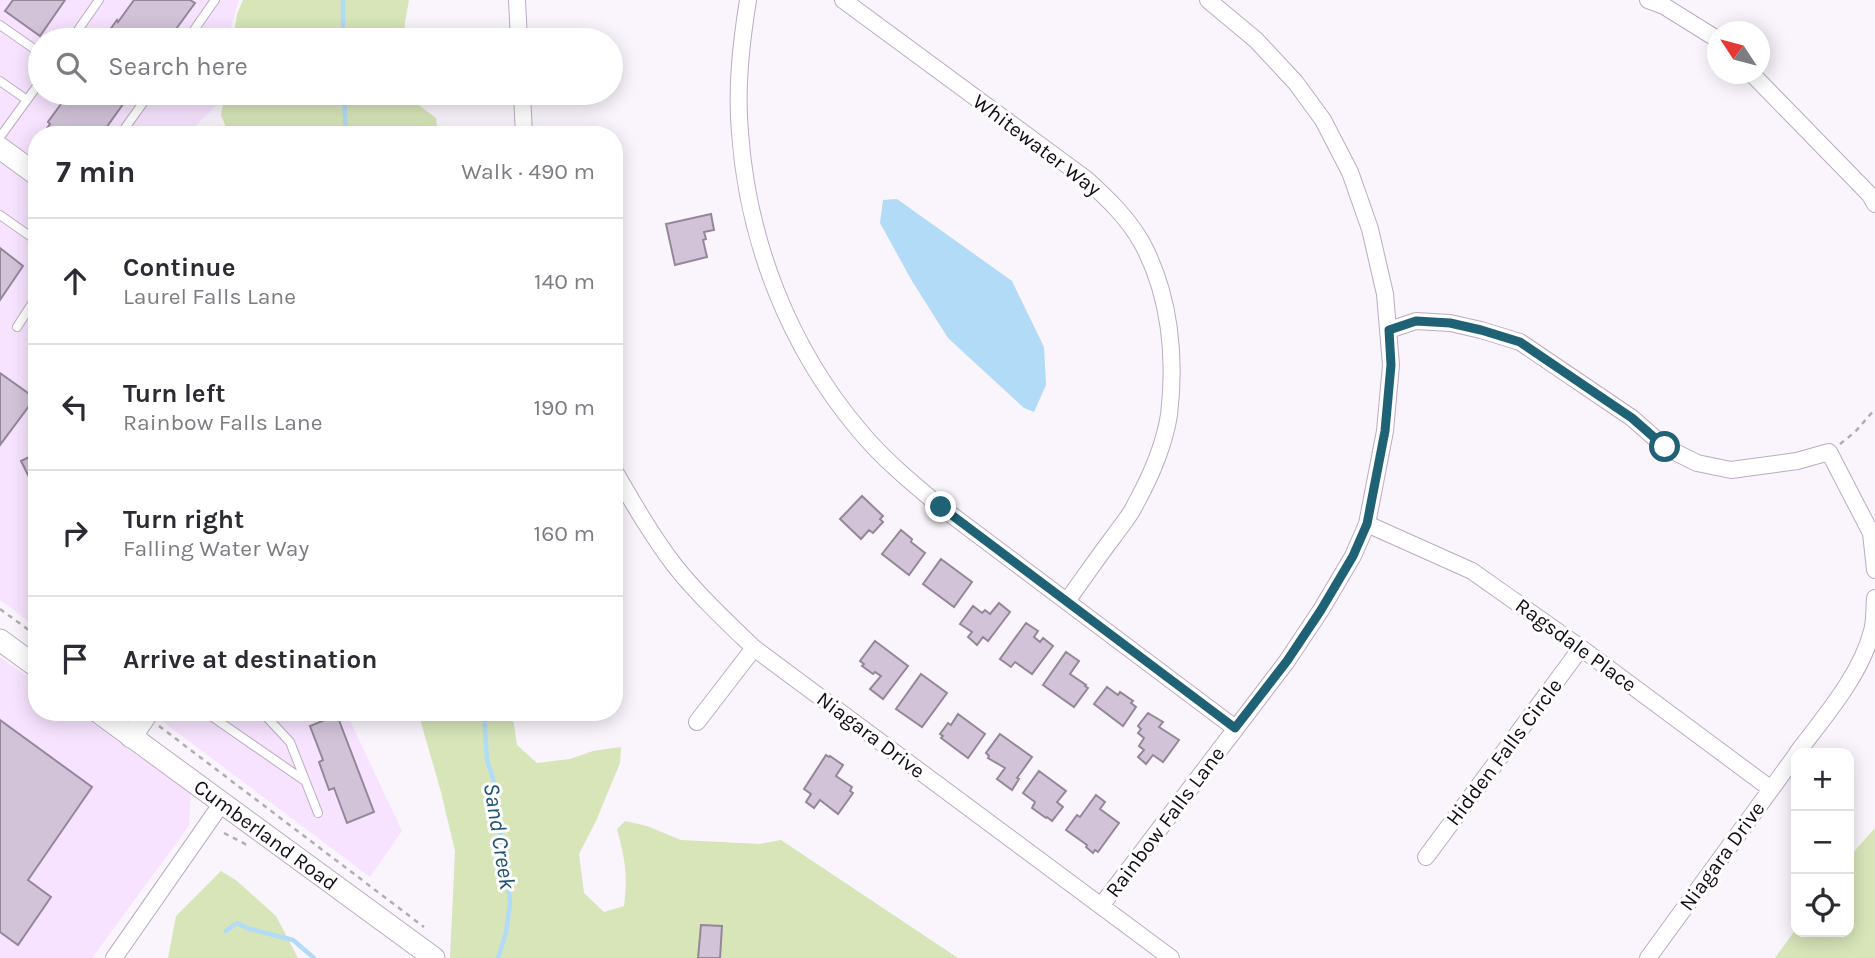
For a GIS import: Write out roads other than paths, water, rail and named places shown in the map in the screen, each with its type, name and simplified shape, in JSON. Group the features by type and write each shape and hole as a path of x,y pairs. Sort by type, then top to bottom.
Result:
{"main road":[{"path":"0,148 28,168"},
{"path":"0,640 28,660"},
{"name":"Cumberland Road","path":"134,721 222,803 434,958"}],"street":[{"path":"517,0 518,28"},
{"path":"748,0 740,65 740,132 744,173 767,269 789,322 818,375 860,432 899,472 941,507 1235,728"},
{"name":"Whitewater Way","path":"843,0 1086,179 1120,213 1140,241 1155,270 1168,318 1172,369 1168,417 1155,464 1134,507 1067,601"},
{"name":"Rainbow Falls Lane","path":"1101,906 1287,661 1321,610 1353,556 1367,524 1385,431 1391,365 1385,293 1370,229 1350,172 1323,120 1296,83 1256,40 1208,0"},
{"path":"1648,0 1664,6 1707,33"},
{"path":"1762,84 1870,195 1875,204"},
{"path":"523,105 524,126"},
{"path":"1389,330 1416,321 1450,323 1520,342 1632,418 1665,447 1697,463 1731,470 1797,461 1829,452 1871,533 1875,570"},
{"name":"Niagara Drive","path":"623,485 648,528 676,566 714,610 754,648 1171,958"},
{"name":"Ragsdale Place","path":"1367,524 1472,570 1771,789"},
{"name":"Niagara Drive","path":"1801,748 1848,682 1864,654 1873,629 1875,598"},
{"path":"697,722 754,648"},
{"name":"Hidden Falls Circle","path":"1426,857 1581,648"},
{"name":"Niagara Drive","path":"1648,958 1791,762"},
{"path":"114,958 222,803"}],"lane":[{"path":"79,28 99,0"},
{"path":"195,28 215,0"},
{"path":"0,25 28,45"},
{"path":"0,81 27,100 0,137"},
{"path":"126,126 141,105"},
{"path":"0,215 28,235"},
{"path":"17,327 28,310"},
{"path":"218,721 305,781"},
{"path":"270,721 290,742 318,813"}],"water":[{"path":"897,199 1012,281 1044,347 1046,385 1034,412 1024,408 948,338 880,223 883,200"}],"waterway":[{"name":"Sand Creek","path":"343,0 343,28"},
{"name":"Sand Creek","path":"345,105 346,126"},
{"name":"Sand Creek","path":"485,721 487,760 495,785 510,903 506,933 498,958"},
{"path":"226,931 237,923 293,940 314,958"}]}
